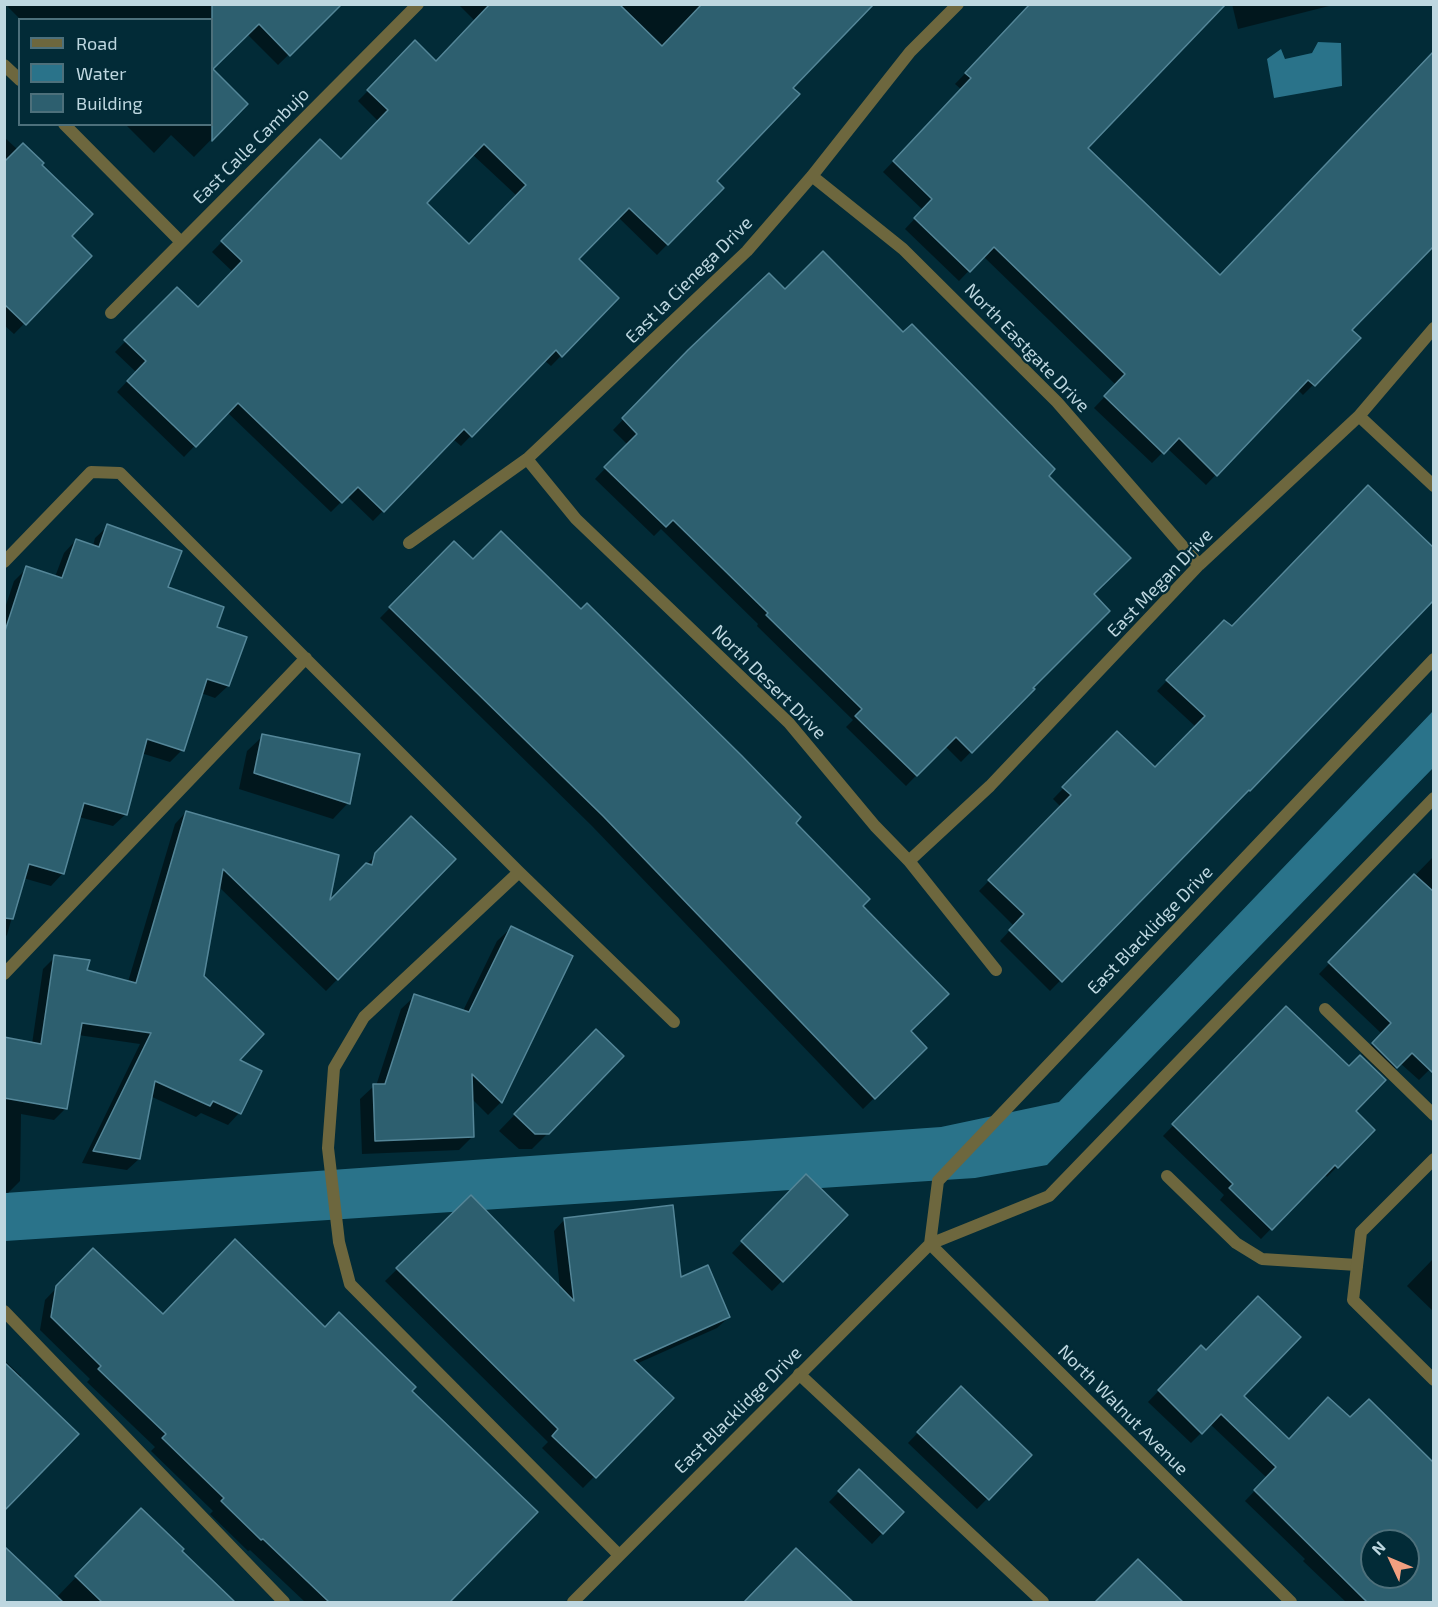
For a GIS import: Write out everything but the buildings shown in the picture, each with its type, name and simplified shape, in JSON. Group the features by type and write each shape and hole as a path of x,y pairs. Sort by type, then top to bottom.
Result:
{"street":[{"name":"East Calle Cambujo","path":"111,313 418,4"},
{"name":"East la Cienega Drive","path":"409,543 527,459 747,251 812,176 910,51 958,4"},
{"path":"4,65 18,78"},
{"path":"66,126 181,242"},
{"name":"North Eastgate Drive","path":"812,176 903,249 1057,402 1199,565"},
{"name":"East Megan Drive","path":"909,861 990,786 1199,565 1359,416 1434,328"},
{"path":"1359,416 1434,486"},
{"name":"North Desert Drive","path":"527,459 576,519 789,723 875,826 909,861 996,970"},
{"path":"4,562 92,472 120,473 519,872 674,1022"},
{"path":"4,974 306,658"},
{"name":"East Blacklidge Drive","path":"930,1244 938,1181 1434,659"},
{"name":"East Blacklidge Drive","path":"573,1602 930,1244 1049,1196 1434,798"},
{"path":"519,872 364,1017 334,1068 328,1148 339,1242 350,1284 619,1555"},
{"path":"1325,1009 1434,1115"},
{"path":"1434,1159 1361,1232 1353,1300 1434,1380"},
{"path":"1167,1176 1236,1243 1262,1259 1357,1265"},
{"name":"North Walnut Avenue","path":"930,1244 1291,1602"},
{"path":"4,1311 284,1602"},
{"path":"800,1374 1043,1602"}],"water":[{"path":"1318,42 1341,43 1342,86 1274,98 1267,59 1281,49 1285,59 1312,53"},
{"path":"1433,711 1433,768 1047,1165 975,1178 5,1241 5,1193 941,1127 1059,1102"}]}
